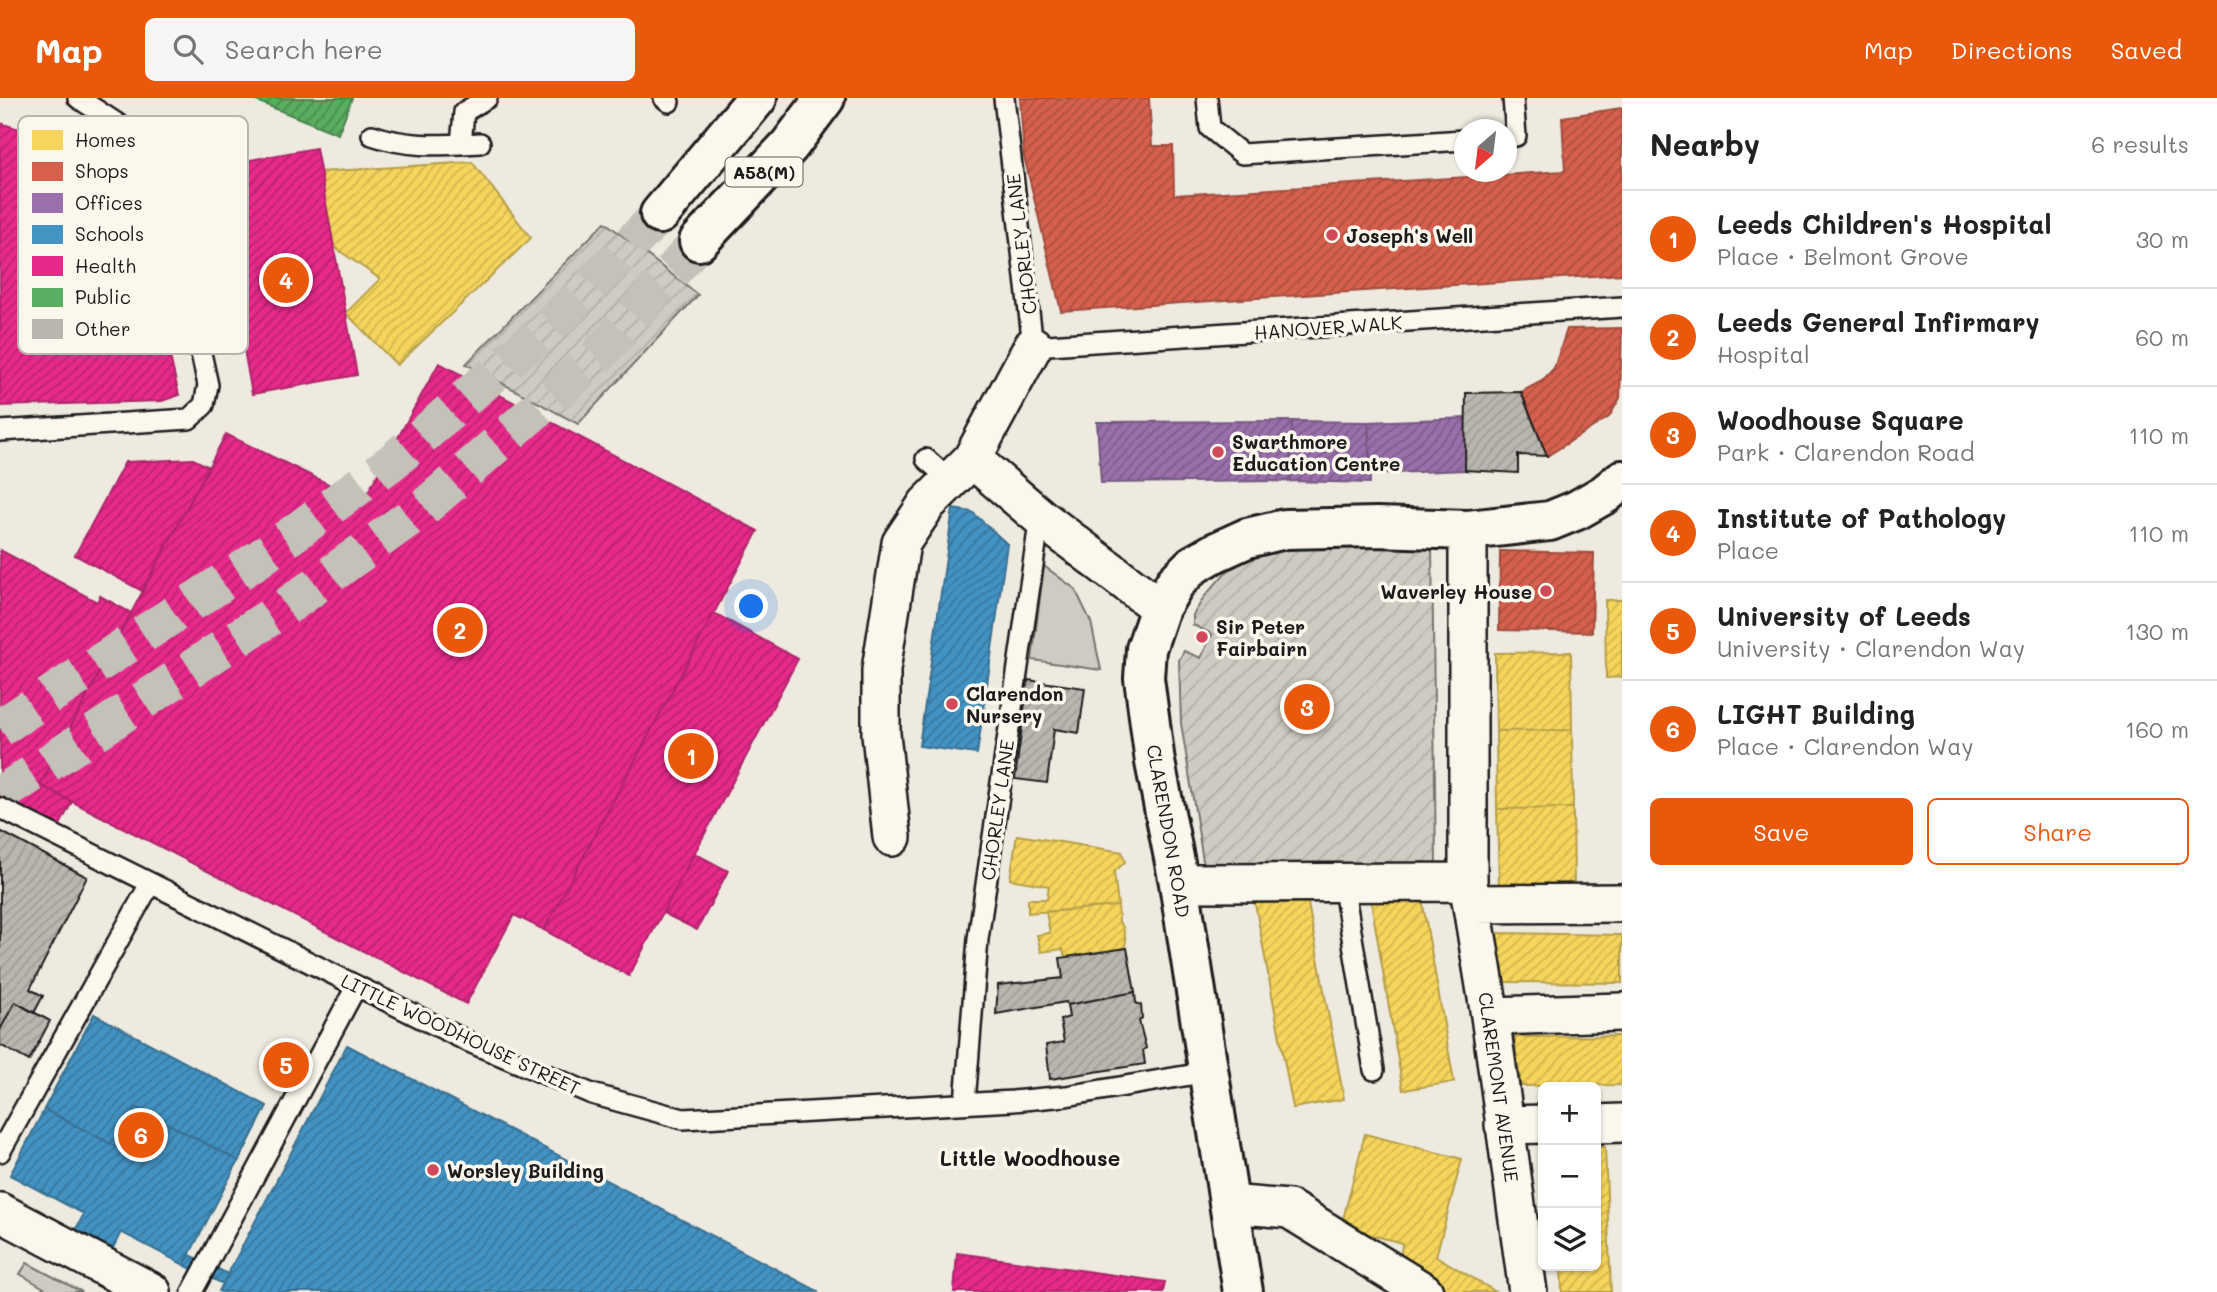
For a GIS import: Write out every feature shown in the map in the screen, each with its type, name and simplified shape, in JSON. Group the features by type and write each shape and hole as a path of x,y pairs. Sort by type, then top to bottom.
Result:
{"main road":[{"name":"A58(M)","path":"660,214 757,98"},
{"name":"A58(M)","path":"699,241 789,146 825,98"},
{"name":"CLARENDON ROAD","path":"1243,1292 1179,883 1155,762 1143,665 1160,608 1175,583 1193,565 1247,538 1285,529 1377,527 1468,530 1550,521 1577,510 1605,494 1622,480"}],"street":[{"path":"892,837 881,734 881,670 901,543 950,466 1033,346"},
{"path":"950,466 1040,517 1160,608"},
{"name":"CLAREMONT AVENUE","path":"1468,530 1470,893 1528,1292"},
{"path":"1179,883 1343,883 1622,903"},
{"path":"1490,1016 1622,1012"},
{"path":"1601,1124 1622,1123"},
{"path":"1504,1125 1538,1124"},
{"path":"1229,1204 1289,1209 1424,1292"},
{"path":"0,1212 152,1292"}],"lane":[{"path":"78,98 106,116"},
{"path":"372,135 394,142 419,145 470,144 464,112 487,98"},
{"name":"CHORLEY LANE","path":"1004,98 1033,346"},
{"path":"1207,98 1210,128 1242,154 1454,141"},
{"path":"1513,98 1515,119"},
{"name":"HANOVER WALK","path":"1033,346 1622,307"},
{"path":"0,431 189,419 204,405 208,385 201,354"},
{"name":"CHORLEY LANE","path":"965,1103 978,939 1040,517"},
{"name":"LITTLE WOODHOUSE STREET","path":"0,808 356,987 527,1069 592,1094 684,1119 1066,1096 1208,1072"},
{"path":"1343,883 1374,1070"},
{"path":"0,1152 77,1030 150,884"},
{"path":"192,1292 356,987"}],"shaded area":[{"path":"605,222 698,295 578,424 466,364"},
{"path":"1432,547 1436,866 1204,867 1181,723 1179,660 1184,651 1201,658 1212,634 1193,625 1193,615 1205,596 1225,573 1247,559 1275,549"},
{"path":"1044,566 1075,589 1091,622 1101,670 1032,660"},
{"path":"27,1263 82,1292 51,1292 20,1274"}],"building: Homes":[{"path":"472,162 531,238 397,365 346,313 380,279 334,247 320,172"},
{"path":"1605,600 1622,600 1622,677 1606,678"},
{"path":"1571,652 1572,730 1496,731 1495,653"},
{"path":"1572,730 1573,808 1497,809 1496,731"},
{"path":"1573,808 1574,885 1499,886 1497,809"},
{"path":"1017,835 1122,852 1125,862 1114,872 1118,906 1028,913 1028,899 1047,899 1049,886 1010,879"},
{"path":"1421,893 1454,1082 1403,1090 1370,895"},
{"path":"1254,898 1307,898 1344,1099 1293,1108"},
{"path":"1118,906 1119,922 1126,941 1124,949 1065,957 1063,949 1041,952 1037,935 1050,933 1046,912"},
{"path":"1496,933 1622,935 1622,983 1505,982"},
{"path":"1622,1036 1622,1085 1601,1085 1601,1082 1538,1082 1538,1086 1521,1086 1514,1037"},
{"path":"1365,1134 1462,1159 1436,1256 1496,1292 1443,1292 1400,1266 1402,1243 1341,1227"},
{"path":"1601,1147 1605,1147 1611,1292 1562,1292 1561,1271 1601,1271"}],"building: Shops":[{"name":"Joseph's Well","path":"1020,98 1149,98 1152,146 1173,146 1174,195 1454,178 1454,182 1517,182 1517,174 1565,171 1562,117 1622,108 1622,274 1061,311 1024,156"},
{"path":"1622,328 1620,398 1609,417 1547,456 1521,392 1542,381 1554,368 1567,329"},
{"name":"Waverley House","path":"1500,551 1594,553 1592,632 1499,630"}],"building: Offices":[{"path":"1466,418 1465,470 1371,474 1368,422"},
{"path":"1292,421 1368,422 1370,483 1290,481"},
{"path":"1292,421 1290,481 1101,483 1097,422"}],"building: Schools":[{"path":"953,509 972,512 1007,544 977,754 919,746"},
{"path":"94,1014 267,1106 184,1265 121,1232 108,1258 71,1238 84,1214 10,1175"},
{"path":"94,1014 267,1106 239,1161 136,1107 115,1146 44,1109"},
{"name":"Worsley Building","path":"347,1045 818,1291 818,1292 220,1292"},
{"path":"190,1255 228,1274 223,1284 184,1265"}],"building: Health":[{"path":"0,123 18,129 18,354 169,354 179,395 162,401 0,406"},
{"path":"316,148 357,375 252,394 245,354 248,354 248,160"},
{"path":"439,363 758,531 544,930 514,915 466,1004 40,785 226,434 363,501"},
{"path":"193,459 209,467 142,591 75,555 125,462"},
{"path":"0,550 97,602 100,596 131,613 40,785 72,802 59,827 0,796"},
{"path":"714,613 798,659 629,976 544,930"},
{"path":"694,853 728,871 697,930 663,913"},
{"path":"957,1253 1165,1282 1163,1292 954,1292"}],"building: Public":[{"path":"249,98 352,98 338,134"}],"building: Other":[{"path":"1521,392 1547,456 1518,455 1518,473 1465,470 1466,393"},
{"path":"1028,680 1085,688 1079,733 1054,729 1047,783 1015,779"},
{"path":"0,831 87,877 30,989 43,996 34,1013 15,1002 0,1030"},
{"path":"1127,948 1135,992 1067,1005 1066,1002 996,1014 998,985 1063,978 1060,958"},
{"path":"1135,992 1136,1003 1141,1005 1142,1018 1139,1021 1146,1048 1143,1050 1145,1064 1050,1079 1046,1045 1064,1042 1060,1020 1069,1017 1067,1005"},
{"path":"15,1002 50,1021 29,1061 0,1045 0,1030"}],"tunnel":[{"path":"0,728 260,558 392,462 559,317 660,214"},
{"path":"0,795 290,604 427,505 597,357 699,241"}],"place":[{"name":"Joseph's Well","path":"1332,235"},
{"name":"Institute of Pathology","path":"286,280"},
{"name":"Swarthmore Education Centre","path":"1218,452"},
{"name":"Waverley House","path":"1546,591"},
{"name":"Leeds General Infirmary","path":"460,630"},
{"name":"Sir Peter Fairbairn","path":"1202,637"},
{"name":"Clarendon Nursery","path":"952,704"},
{"name":"Woodhouse Square","path":"1307,707"},
{"name":"Leeds Children's Hospital","path":"691,756"},
{"name":"University of Leeds","path":"286,1065"},
{"name":"LIGHT Building","path":"141,1135"},
{"name":"Worsley Building","path":"433,1170"}],"district":[{"name":"Little Woodhouse","path":"1030,1157"}]}
